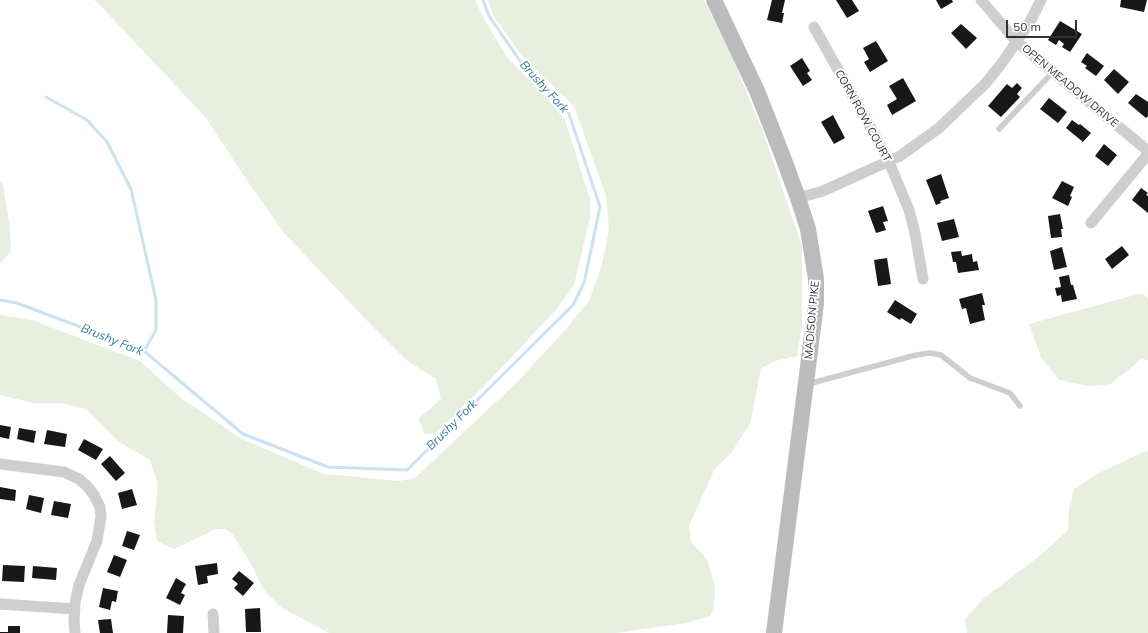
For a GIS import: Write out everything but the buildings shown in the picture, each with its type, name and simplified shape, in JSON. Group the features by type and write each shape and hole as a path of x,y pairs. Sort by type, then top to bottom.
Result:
{"street":[{"name":"MADISON PIKE","path":"714,0 757,91 798,198 808,229 816,279 816,304 774,633"},
{"name":"OPEN MEADOW DRIVE","path":"981,0 1017,42 1148,151"},
{"path":"798,198 823,191 889,162 918,144 954,115 985,84 1017,42 1030,22 1041,0"},
{"name":"CORN ROW COURT","path":"814,27 882,146 889,162 908,210 915,233 923,279"},
{"path":"1091,223 1148,154"},
{"path":"0,464 64,472 79,479 94,495 100,507 101,517 97,542 79,585 74,609 75,633"},
{"path":"0,604 74,609"},
{"path":"213,614 214,633"}],"lane":[{"path":"999,129 1053,72"},
{"path":"806,384 916,355 930,353 941,355 970,378 1010,393 1020,406"}],"green space":[{"path":"94,0 475,0 483,17 507,57 547,98 565,120 590,199 590,218 574,285 556,310 485,385 435,434 425,434 418,419 441,399 436,379 406,360 285,234 205,117"},
{"path":"488,0 704,0 730,52 763,132 802,246 802,325 797,356 775,361 761,368 750,424 732,452 714,470 689,526 691,542 707,559 715,586 714,608 710,616 686,623 616,633 329,633 282,608 264,590 250,562 233,535 226,529 216,529 174,549 157,541 154,522 158,484 150,460 118,441 86,409 62,403 34,403 0,395 0,315 32,320 140,361 182,399 242,439 324,474 399,481 415,478 516,383 565,330 589,301 602,265 609,229 606,196 574,106 522,56 493,15"},
{"path":"0,181 3,185 10,227 11,251 0,264"},
{"path":"1142,293 1148,298 1148,360 1142,359 1109,385 1087,386 1059,380 1041,357 1029,324"},
{"path":"1148,450 1148,633 967,633 965,619 983,599 1042,554 1068,530 1069,509 1074,489 1101,472"}],"waterway":[{"name":"Brushy Fork","path":"0,300 17,303 144,351 243,434 328,467 407,470 573,305 584,283 600,207 568,111 520,61 489,16 483,0"},
{"path":"46,97 87,120 107,142 131,189 156,300 156,330 144,351"}]}
